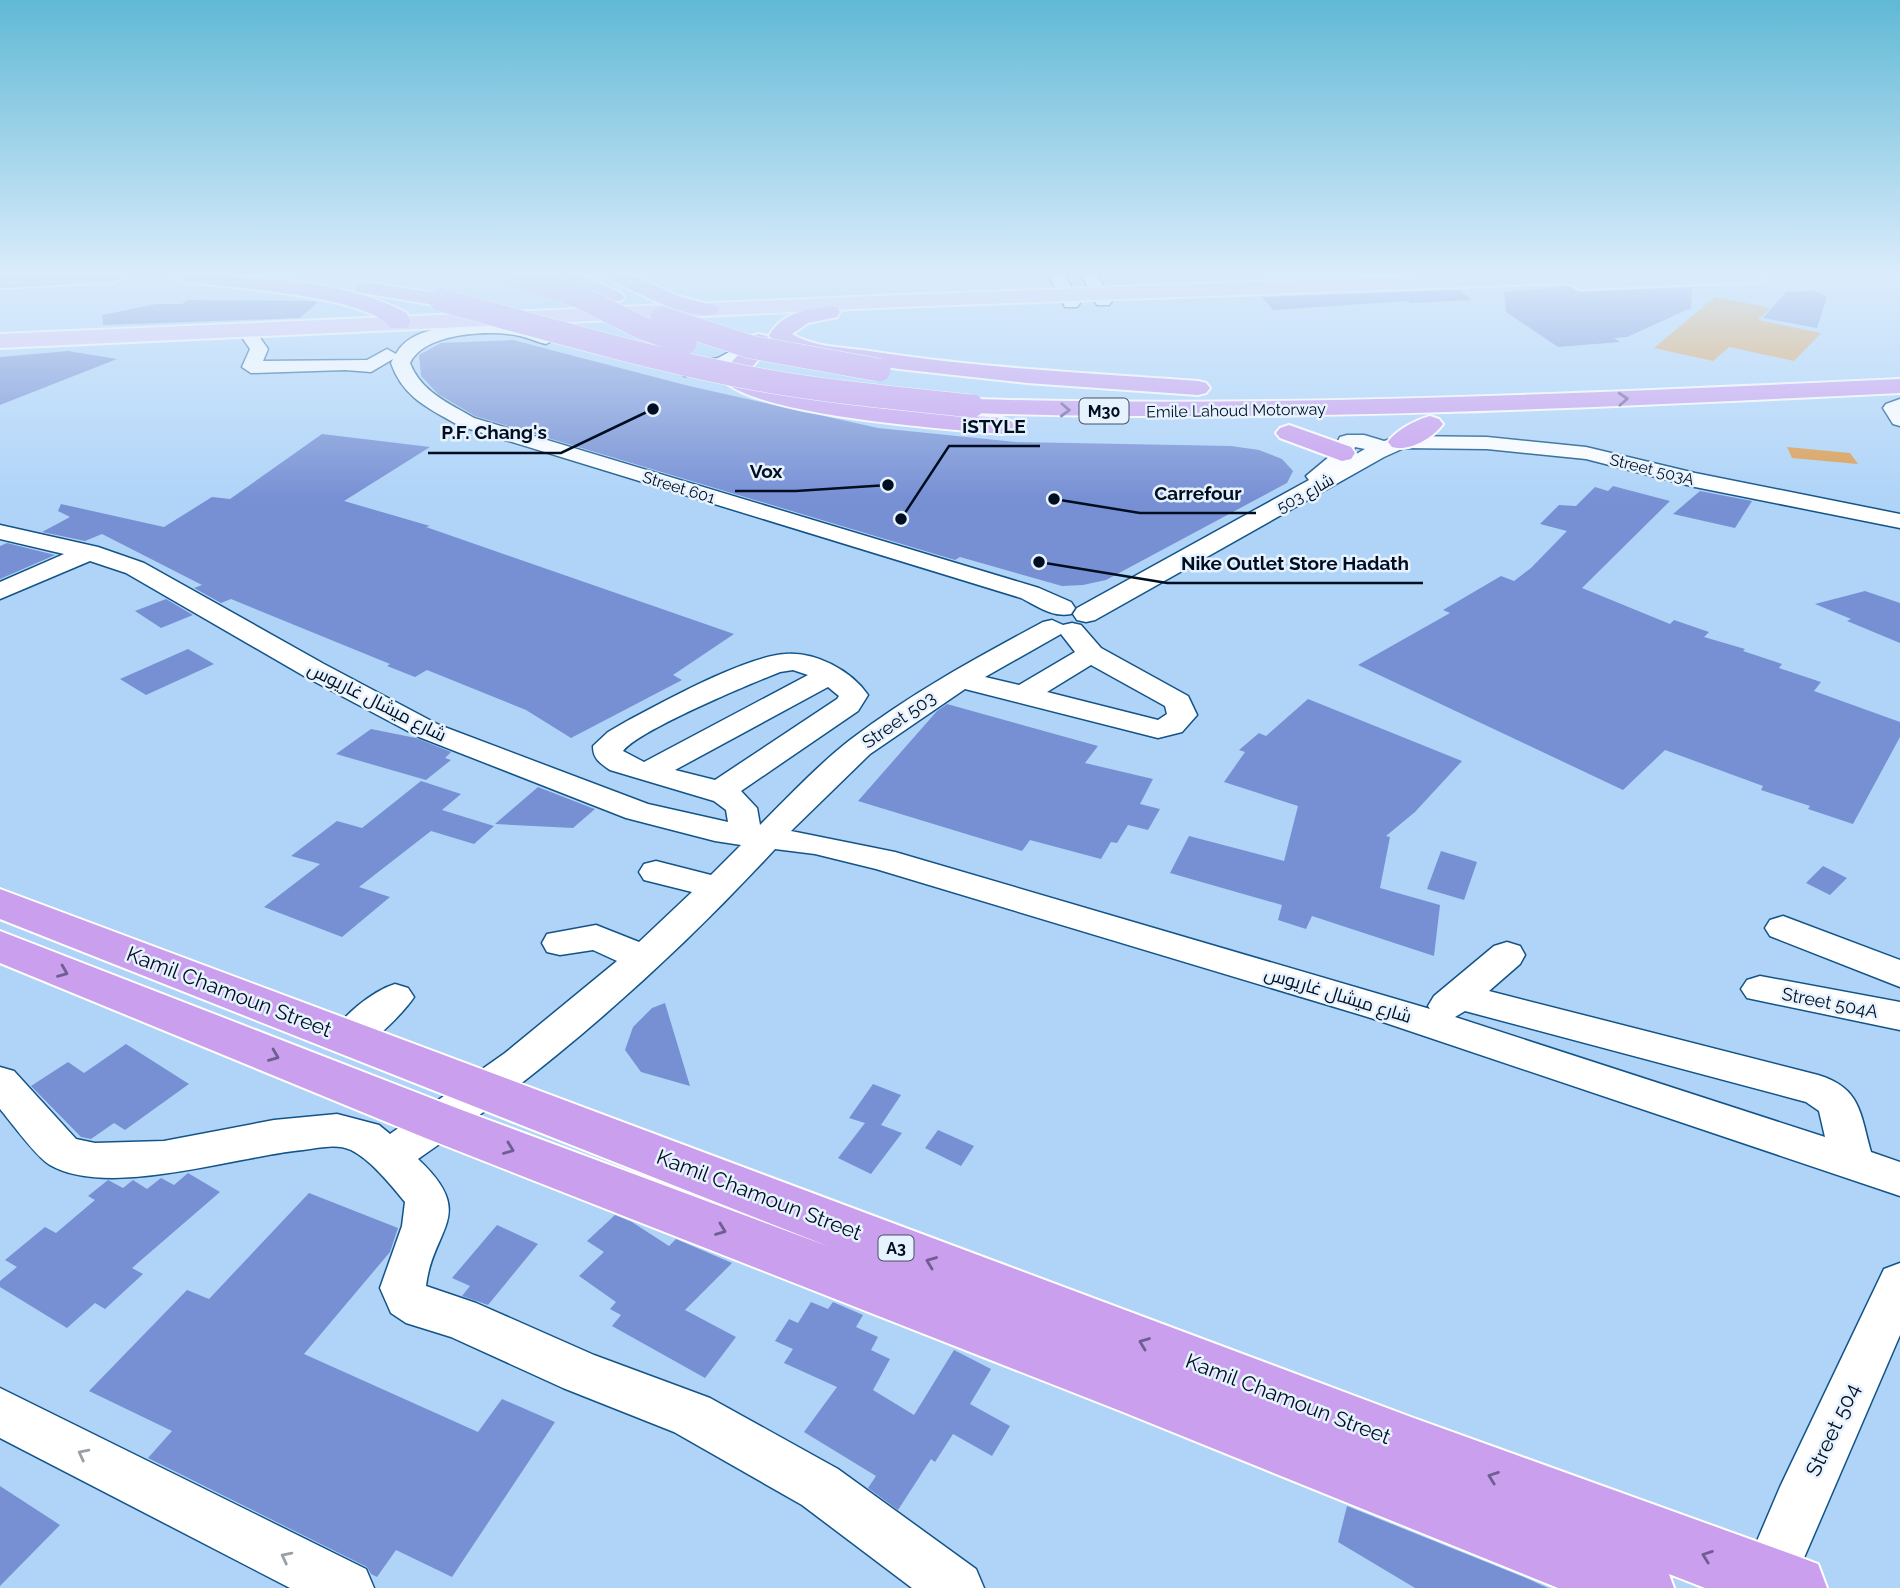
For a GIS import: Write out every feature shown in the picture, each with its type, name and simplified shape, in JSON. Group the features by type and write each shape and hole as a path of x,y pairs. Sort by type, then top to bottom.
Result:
{"highway":[{"name":"Emile Lahoud Motorway","path":"629,350 767,381 829,390 972,406 1124,412 1236,412 1900,386"},
{"path":"716,350 857,378 983,390 1063,391"},
{"path":"758,350 733,372 733,379 743,387 765,394 916,418 1037,429 1289,433 1377,430 1430,424 1481,412 1586,400"},
{"name":"Emile Lahoud Motorway","path":"767,350 835,363 1063,391 1218,394 1900,371"},
{"path":"821,350 908,365 1280,394"},
{"path":"908,365 887,376 882,383 882,390 898,408 916,418"},
{"path":"1401,442 1430,424"},
{"path":"1289,433 1336,450"},
{"name":"Kamil Chamoun Street","path":"0,903 1775,1585"},
{"path":"0,946 441,1123 1144,1392 1641,1588"}],"street":[{"path":"259,350 251,367 345,364 371,366 379,350"},
{"name":"Street 601","path":"390,350 389,382 405,404 444,426 1064,618"},
{"name":"Street 601","path":"404,350 399,361 402,376 415,392 439,409 467,422 1030,593 1064,618"},
{"path":"591,350 668,371 709,369 742,355 747,350"},
{"path":"706,388 733,379"},
{"path":"1900,405 1893,408 1900,419"},
{"name":"شارع 503","path":"1064,618 1309,481 1332,466 1336,450 1346,441 1373,443 1376,453"},
{"name":"شارع 503","path":"1064,618 1401,442"},
{"name":"Street 503A","path":"1401,442 1487,443 1586,453 1695,480 1900,521"},
{"path":"1293,471 1315,465 1336,450"},
{"name":"شارع ميشال غاريوس","path":"0,532 89,552 145,573 429,732 637,811 681,824 815,844 883,860 1447,1010 1900,1179"},
{"path":"0,591 89,552"},
{"path":"961,679 1158,729 1172,726 1182,715 1178,702 1091,654 1064,618"},
{"name":"Street 503","path":"755,837 894,721 1064,618"},
{"path":"1023,695 1091,654"},
{"path":"389,1157 486,1090 643,958 718,888 755,837 739,805 718,792 612,759 608,754 608,746 623,735 760,669 785,662 807,665 829,675 843,682 854,695 848,705 718,792"},
{"path":"649,772 829,675"},
{"path":"656,872 718,888"},
{"path":"1783,928 1900,974"},
{"path":"561,943 596,937 643,958"},
{"path":"1447,1010 1507,955"},
{"name":"Street 504A","path":"1760,989 1900,1016"},
{"path":"348,1038 395,997"},
{"path":"1447,1010 1818,1090 1835,1101 1839,1107 1853,1162"},
{"path":"0,1082 63,1153 95,1160 164,1158 274,1136 337,1130 365,1137 389,1157 425,1195 428,1204 426,1219 404,1280 403,1288 407,1299 422,1308 459,1318 580,1372 692,1415 820,1487 957,1588"},
{"name":"Street 504","path":"1775,1585 1900,1283"},
{"path":"0,1412 347,1588"}],"shaded area":[{"path":"1664,350 1725,350 1713,361"},
{"path":"1743,350 1805,350 1794,361"},
{"path":"1787,447 1850,453 1858,464 1792,458"}],"building":[{"path":"428,350 552,350 689,386 878,428 1016,442 1231,446 1259,450 1282,459 1293,471 1287,483 1106,580 1062,586 960,557 955,560 475,416 438,394 421,376 419,355"},
{"path":"68,351 117,359 0,405 0,357"},
{"path":"322,434 430,447 344,501 430,526 426,527 734,634 673,675 682,680 571,738 526,710 427,670 415,677 387,666 390,664 231,599 221,603 194,588 202,585 102,534 85,541 42,532 70,517 58,511 61,504 164,527 212,497 230,499"},
{"path":"1613,486 1670,501 1582,588 1670,624 1674,620 1709,632 1704,637 1745,649 1743,651 1782,664 1779,668 1821,682 1814,691 1900,722 1900,737 1853,824 1808,809 1810,806 1761,790 1763,786 1665,750 1623,790 1358,665 1450,613 1443,610 1501,576 1514,581 1531,568 1567,531 1540,524 1559,505 1576,506 1595,487 1608,491"},
{"path":"1700,491 1752,501 1735,528 1673,514"},
{"path":"7,543 55,555 0,579 0,546"},
{"path":"1865,591 1900,603 1900,643 1847,621 1851,619 1815,604"},
{"path":"166,599 193,615 161,628 135,611"},
{"path":"188,649 214,664 146,695 120,679"},
{"path":"1308,699 1462,761 1415,812 1386,836 1390,837 1380,888 1440,905 1434,956 1312,916 1306,929 1278,920 1282,905 1170,873 1189,836 1284,861 1298,806 1224,782 1245,752 1239,750 1259,733 1266,736"},
{"path":"947,704 1098,746 1085,763 1153,779 1140,804 1160,809 1148,830 1128,825 1117,843 1111,842 1101,859 1030,840 1022,851 858,801 937,711"},
{"path":"371,729 416,738 451,752 445,758 451,760 426,780 336,754"},
{"path":"421,781 461,794 442,810 494,826 474,844 431,831 359,887 390,897 342,937 264,907 320,864 291,856 337,821 362,828"},
{"path":"538,787 595,809 573,828 495,824"},
{"path":"1441,851 1477,862 1464,900 1427,889"},
{"path":"1823,866 1847,878 1830,895 1806,883"},
{"path":"665,1003 690,1086 641,1072 625,1050 633,1027 652,1008"},
{"path":"126,1044 189,1084 125,1130 114,1123 91,1139 81,1137 31,1086 68,1062 84,1073"},
{"path":"873,1084 901,1095 881,1125 902,1133 871,1174 838,1158 865,1123 849,1118"},
{"path":"938,1130 974,1146 961,1166 925,1148"},
{"path":"188,1173 220,1192 132,1268 143,1274 105,1309 95,1303 67,1328 0,1287 0,1281 17,1267 5,1260 45,1227 56,1233 95,1200 88,1196 108,1180 123,1188 133,1180 147,1189 161,1178 174,1185"},
{"path":"309,1193 398,1228 390,1252 304,1354 478,1432 502,1399 555,1422 452,1577 396,1550 377,1577 371,1574 367,1567 148,1458 172,1431 89,1391 187,1290 209,1299"},
{"path":"615,1215 632,1222 669,1246 676,1239 732,1263 685,1310 736,1337 705,1378 612,1326 621,1315 610,1309 616,1302 579,1276 604,1252 587,1241"},
{"path":"497,1225 538,1244 488,1305 462,1296 470,1286 452,1278"},
{"path":"811,1302 828,1309 833,1302 863,1315 856,1327 878,1337 871,1350 890,1359 873,1390 914,1415 954,1350 991,1369 970,1404 1010,1426 992,1456 953,1434 935,1462 931,1459 898,1510 868,1488 876,1476 804,1432 837,1387 784,1363 793,1349 775,1341 789,1319 798,1323"},
{"path":"0,1486 60,1525 0,1586"},
{"path":"1347,1506 1548,1588 1415,1588 1338,1542"}],"place":[{"name":"P.F. Chang's","path":"653,409"},
{"name":"Vox","path":"888,485"},
{"name":"Carrefour","path":"1054,499"},
{"name":"iSTYLE","path":"901,519"},
{"name":"Nike Outlet Store Hadath","path":"1039,562"}]}
